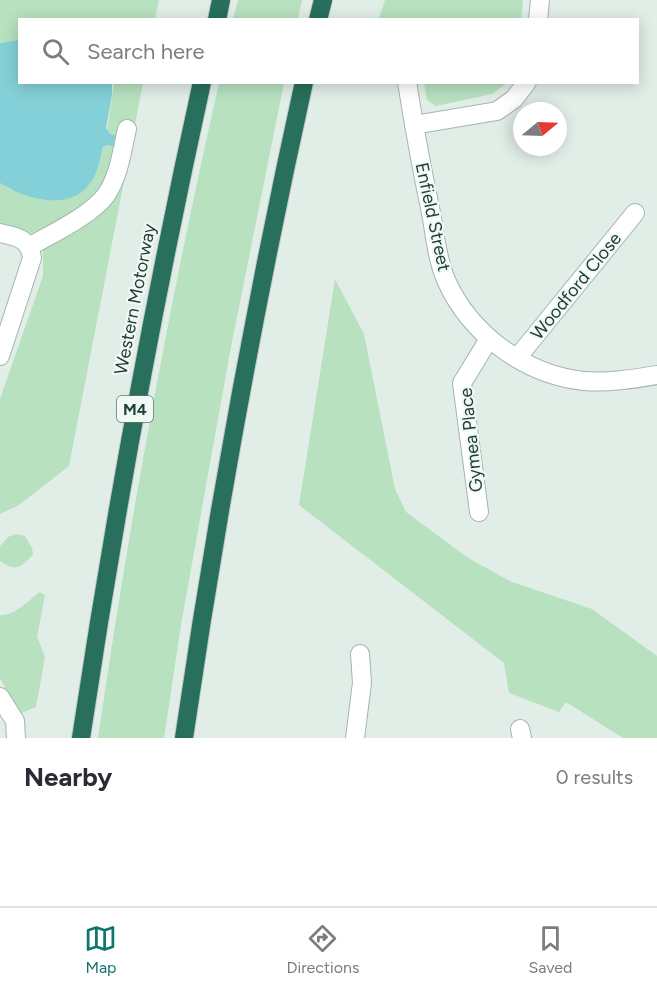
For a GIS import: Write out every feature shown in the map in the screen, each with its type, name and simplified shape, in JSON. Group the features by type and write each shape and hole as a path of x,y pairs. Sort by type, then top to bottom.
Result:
{"highway":[{"path":"216,18 221,0"},
{"path":"318,18 323,0"},
{"name":"Western Motorway","path":"81,738 142,372 202,84"},
{"path":"184,738 214,545 266,267 304,84"}],"street":[{"path":"538,18 540,0"},
{"name":"Enfield Street","path":"408,84 414,125 443,271 462,308 489,339 534,367 573,380 609,381 657,375"},
{"path":"414,125 497,111 514,99 525,84"},
{"path":"29,247 94,207 105,195 118,169 128,129"},
{"name":"Woodford Close","path":"518,358 635,213"},
{"path":"0,233 21,238 29,247 31,264 0,356"},
{"name":"Gymea Place","path":"479,512 462,383 489,339"},
{"path":"355,738 362,682 360,654"},
{"path":"0,697 15,721 16,738"}],"green space":[{"path":"0,0 159,0 155,18 18,18 18,40 0,43"},
{"path":"238,0 302,0 298,18 233,18"},
{"path":"385,0 523,0 521,18 379,18"},
{"path":"114,84 143,84 69,466 19,505 0,514 0,399 43,276 43,245 96,210 121,136 110,134 107,130"},
{"path":"219,84 284,84 230,352 181,625 164,738 98,738 152,409"},
{"path":"424,84 506,84 492,94 436,106 427,100"},
{"path":"107,145 119,148 105,192 39,235 0,224 0,183 11,190 98,168 103,148"},
{"path":"335,279 364,334 395,489 406,512 468,558 512,582 592,609 657,656 657,738 623,738 566,702 559,712 509,693 504,663 299,505"},
{"path":"16,534 25,536 33,554 22,565 10,567 0,561 0,546 8,537"},
{"path":"39,592 45,595 37,637 45,657 36,707 19,714 0,678 0,615 16,611"}],"water":[{"path":"18,40 18,84 112,84 106,128 110,134 121,136 119,148 107,145 103,147 95,175 87,187 77,195 65,199 38,199 0,183 0,43"}]}
